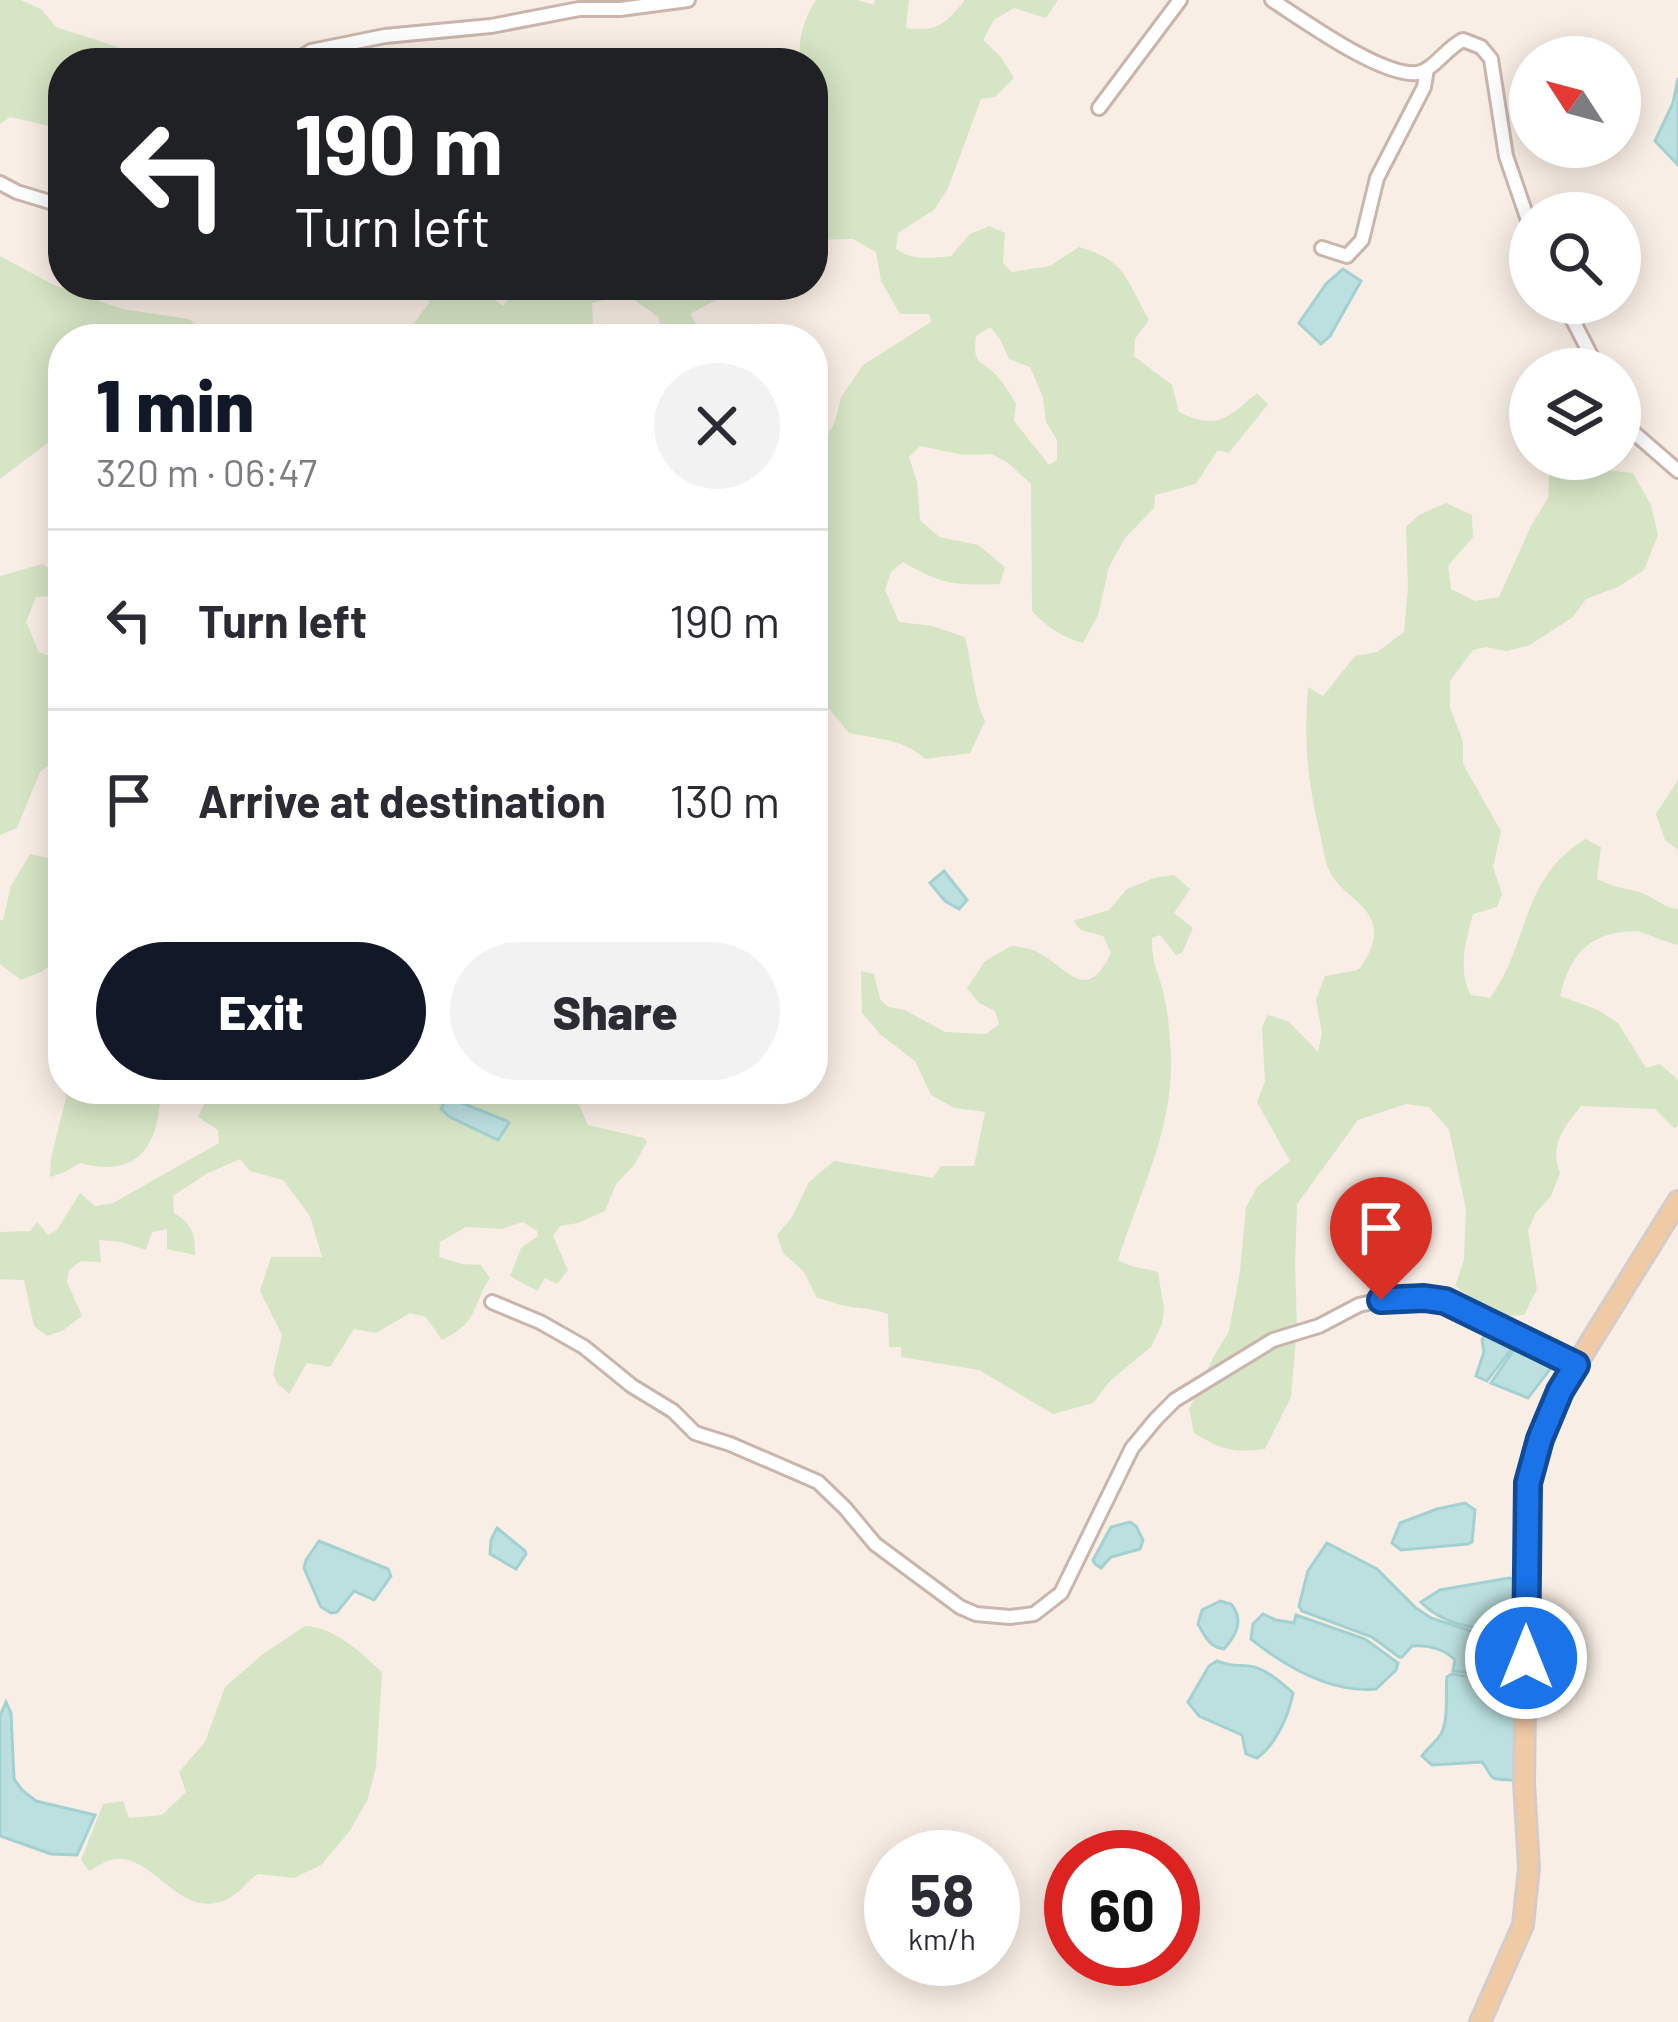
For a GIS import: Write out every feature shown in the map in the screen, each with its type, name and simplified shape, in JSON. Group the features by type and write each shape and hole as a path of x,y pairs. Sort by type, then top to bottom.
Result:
{"main road":[{"path":"1480,2022 1523,1925 1529,1868 1524,1784 1528,1483 1560,1391 1678,1202"}],"street":[{"path":"326,48 399,33 491,26 579,9 688,0"},
{"path":"1100,108 1180,0"},
{"path":"1272,0 1397,72 1419,73 1463,40 1481,47 1491,59 1517,192"},
{"path":"1322,248 1347,256 1363,239 1377,178 1424,87 1427,69"},
{"path":"0,183 48,201"},
{"path":"1641,439 1678,471"},
{"path":"492,1303 584,1347 632,1386 673,1411 695,1433 818,1483 871,1541 960,1607 976,1614 1010,1617 1034,1614 1061,1593 1132,1448 1148,1428 1175,1400 1273,1340 1319,1326 1359,1305 1424,1298 1458,1306 1576,1365"}],"green space":[{"path":"0,0 21,0 41,9 56,27 121,48 48,48 48,126 10,117 0,124"},
{"path":"816,0 874,5 875,0 909,0 906,28 926,29 946,20 965,0 1058,0 1046,18 1014,8 994,20 983,40 1014,78 995,97 981,99 948,188 934,210 898,233 896,249 915,257 951,256 970,234 989,226 1005,233 1003,263 1012,272 1050,266 1079,247 1095,253 1123,274 1149,320 1135,339 1134,356 1172,385 1179,412 1213,421 1257,393 1268,404 1229,453 1218,450 1196,484 1155,495 1154,508 1125,538 1109,567 1098,615 1083,643 1055,631 1032,611 1031,484 991,454 964,455 920,446 909,457 920,520 939,537 978,545 1005,567 1000,584 971,584 939,579 903,562 891,572 885,590 899,622 965,637 985,722 970,753 925,759 900,744 849,733 828,707 828,434 841,397 863,365 931,322 929,314 900,314 881,281 876,252 853,239 828,240 828,48 800,48 802,30","holes":["990,327 1009,359 1030,367 1043,397 1046,422 1057,440 1057,460 1049,465 1014,421 1016,403 1005,386 977,358 976,336"]},
{"path":"0,256 48,282 48,300 96,300 195,324 48,324 48,443 0,479"},
{"path":"495,300 503,306 508,300 603,300 592,303 593,324 413,324 430,302"},
{"path":"634,300 716,300 690,314 696,324 660,324 658,317"},
{"path":"1549,480 1637,480 1651,505 1658,535 1644,570 1586,599 1573,617 1530,645 1507,651 1473,650 1450,681 1450,708 1463,741 1463,764 1501,831 1493,867 1502,894 1497,907 1473,914 1464,975 1471,995 1490,998 1548,874 1585,839 1601,847 1597,879 1678,909 1678,945 1637,931 1597,939 1573,962 1560,996 1618,1023 1646,1068 1660,1064 1678,1080 1678,1126 1674,1128 1655,1109 1581,1106 1560,1137 1556,1154 1560,1173 1551,1196 1528,1231 1537,1289 1524,1315 1498,1317 1455,1286 1464,1260 1466,1209 1449,1130 1429,1107 1406,1104 1358,1120 1297,1204 1297,1326 1291,1397 1265,1449 1220,1447 1194,1433 1189,1409 1229,1331 1246,1207 1258,1186 1290,1161 1257,1102 1265,1081 1262,1027 1268,1015 1288,1021 1318,1052 1322,1033 1316,1000 1325,976 1358,970 1374,936 1364,908 1334,879 1326,861 1308,761 1308,687 1323,696 1355,656 1377,652 1404,632 1406,527 1419,515 1446,503 1472,515 1473,537 1448,566 1451,589 1475,601 1499,597 1548,498"},
{"path":"42,564 48,568 48,596 36,597 26,622 39,652 48,655 48,766 40,772 17,828 0,835 0,576"},
{"path":"1678,780 1678,850 1665,840 1656,814"},
{"path":"30,854 48,858 48,967 21,980 0,964 0,920 11,886"},
{"path":"1174,875 1190,889 1174,913 1193,928 1182,953 1176,955 1160,935 1152,938 1169,1031 1167,1110 1118,1260 1158,1272 1164,1309 1151,1347 1111,1380 1093,1403 1053,1414 979,1370 901,1357 901,1347 889,1347 888,1314 817,1298 804,1272 783,1253 777,1235 809,1182 834,1161 933,1178 941,1166 974,1166 985,1112 954,1108 931,1095 915,1061 862,1013 861,971 874,974 880,999 888,1007 905,1010 945,1032 986,1034 999,1024 995,1011 979,1003 967,988 985,961 1011,946 1019,947 1038,952 1070,975 1086,980 1111,953 1103,936 1081,930 1073,921 1109,910 1127,889"},
{"path":"64,1104 160,1104 150,1141 131,1161 101,1167 80,1163 50,1177"},
{"path":"204,1104 577,1104 588,1125 647,1142 616,1184 605,1211 560,1226 553,1236 568,1270 557,1284 545,1278 537,1291 510,1276 521,1248 538,1236 523,1222 501,1229 466,1227 440,1242 439,1257 481,1265 490,1278 462,1327 442,1340 426,1317 410,1313 376,1333 354,1329 330,1367 307,1363 289,1394 273,1374 282,1335 260,1291 271,1257 322,1257 310,1216 283,1180 250,1171 240,1159 173,1196 174,1213 192,1230 195,1255 167,1249 167,1229 152,1232 146,1250 99,1240 101,1262 81,1261 69,1270 67,1282 82,1316 62,1331 47,1336 34,1326 24,1280 0,1279 0,1232 30,1231 37,1222 48,1235 57,1230 80,1193 95,1206 113,1203 219,1143 218,1130 198,1117"},
{"path":"305,1626 337,1636 382,1672 376,1767 367,1801 321,1865 294,1878 258,1874 228,1899 211,1904 195,1902 130,1861 112,1860 89,1871 81,1860 103,1804 123,1801 129,1818 162,1815 186,1792 179,1772 205,1742 225,1687"}],"water":[{"path":"1678,78 1678,165 1655,141 1673,103"},
{"path":"1343,269 1361,281 1321,344 1299,323 1326,284"},
{"path":"944,871 967,900 959,909 930,883"},
{"path":"444,1104 464,1104 509,1123 498,1140 441,1109"},
{"path":"1487,1330 1516,1343 1487,1381 1476,1376"},
{"path":"1518,1344 1554,1364 1528,1398 1491,1383"},
{"path":"1465,1503 1475,1510 1472,1542 1401,1550 1392,1543 1400,1523"},
{"path":"1130,1522 1143,1540 1140,1549 1111,1557 1101,1568 1095,1564 1111,1527"},
{"path":"497,1528 525,1551 516,1569 490,1554"},
{"path":"319,1541 388,1569 391,1576 374,1600 354,1591 337,1612 321,1607 304,1568"},
{"path":"1327,1543 1377,1569 1431,1618 1477,1633 1518,1634 1518,1678 1453,1671 1455,1660 1430,1647 1412,1646 1399,1657 1372,1637 1302,1611 1299,1606 1308,1571"},
{"path":"1509,1578 1520,1584 1520,1629 1516,1631 1453,1622 1421,1602 1440,1590"},
{"path":"1220,1601 1231,1604 1238,1621 1224,1649 1211,1644 1198,1624 1202,1610"},
{"path":"1263,1614 1294,1623 1296,1615 1365,1639 1398,1663 1396,1670 1376,1689 1342,1687 1309,1676 1251,1639 1253,1624"},
{"path":"1217,1661 1260,1669 1293,1693 1280,1729 1257,1758 1246,1754 1242,1735 1199,1716 1188,1702 1209,1666"},
{"path":"1447,1677 1519,1684 1519,1772 1513,1780 1494,1778 1482,1762 1432,1765 1422,1756 1442,1732"},
{"path":"6,1702 11,1713 14,1779 22,1790 36,1801 95,1815 77,1855 51,1854 0,1836 0,1716"}],"route":[{"path":"1381,1300 1445,1301 1576,1365 1540,1439 1528,1483 1526,1658"}]}
